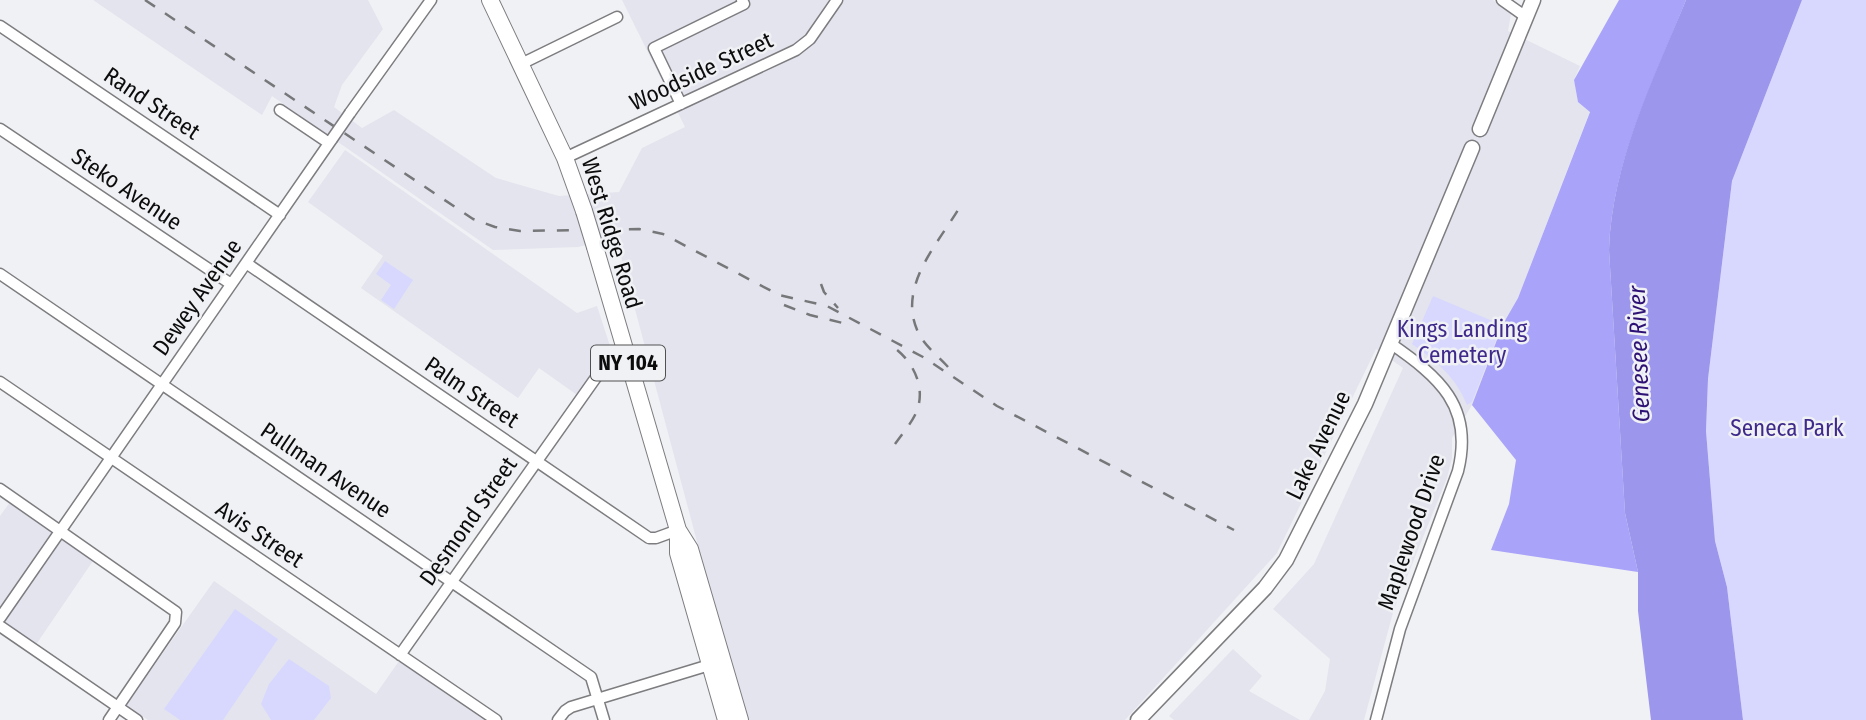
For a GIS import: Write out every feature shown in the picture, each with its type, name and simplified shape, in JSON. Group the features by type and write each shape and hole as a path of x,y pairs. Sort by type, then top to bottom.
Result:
{"highway":[{"name":"West Ridge Road","path":"490,0 565,158 584,211 678,530 690,550 726,720"},
{"name":"West Ridge Road","path":"716,664 740,720"}],"main road":[{"path":"1480,129 1533,0"},
{"name":"Lake Avenue","path":"1138,720 1265,588 1282,566 1356,423 1472,148"}],"street":[{"name":"Dewey Avenue","path":"0,618 431,0"},
{"path":"681,104 654,48 744,4 742,0"},
{"name":"Woodside Street","path":"565,158 804,45 836,0"},
{"path":"1503,0 1526,17"},
{"path":"521,64 617,17"},
{"name":"Rand Street","path":"0,26 280,215"},
{"path":"280,110 331,141"},
{"name":"Steko Avenue","path":"0,129 231,285"},
{"name":"Palm Street","path":"246,263 649,538 678,530"},
{"name":"Pullman Avenue","path":"0,274 591,677 604,720"},
{"name":"Maplewood Drive","path":"1376,720 1400,629 1458,471 1462,451 1459,419 1443,386 1430,372 1390,344"},
{"name":"Desmond Street","path":"400,654 608,359 623,347"},
{"name":"Avis Street","path":"0,382 496,720"},
{"path":"0,489 176,612 174,623 109,720"},
{"path":"0,626 137,720"},
{"path":"558,720 567,709 716,664"}],"shaded area":[{"path":"93,0 368,0 383,29 342,85 334,107 362,128 394,110 496,178 559,196 619,192 642,148 685,127 622,0 1493,0 1511,14 1508,31 1580,66 1574,80 1578,101 1590,111 1518,298 1503,324 1472,405 1452,438 1452,458 1447,478 1394,609 1364,720 1309,720 1325,691 1330,659 1273,609 1314,564 1403,368 1376,349 1277,553 1125,720 747,720 616,238 578,247 493,250 272,96 262,115"},
{"path":"1619,0 1686,0 1648,91 1626,153 1612,217 1609,250 1625,513 1638,572 1491,550 1509,504 1516,460 1472,405 1503,324 1518,298 1590,112 1578,102 1574,80"},
{"path":"345,150 577,313 597,306 610,346 577,395 539,368 518,398 361,288 383,256 308,202"},
{"path":"13,498 97,555 33,649 0,626 0,516"},
{"path":"214,581 376,694 399,661 484,720 148,720 126,705"},
{"path":"1233,649 1262,676 1249,691 1300,720 1174,720 1169,716"}],"green space":[{"name":"Seneca Park","path":"1802,0 1866,0 1866,720 1743,720 1727,587 1715,541 1706,431 1708,379 1732,181"},
{"path":"385,261 413,280 394,309 381,300 391,285 376,274"},
{"name":"Kings Landing Cemetery","path":"1433,296 1502,325 1472,402 1467,405 1444,370 1412,344"},
{"path":"235,609 278,639 223,720 180,720 164,709"},
{"path":"289,659 329,686 331,698 314,720 271,720 261,704 269,684"}],"water":[{"name":"Genesee River","path":"1686,0 1802,0 1732,181 1708,379 1706,431 1715,541 1727,587 1743,720 1651,720 1638,611 1638,572 1625,513 1609,250 1612,217 1626,153 1636,122"}],"railway":[{"path":"145,0 473,219 495,227 520,231 639,229 663,234 779,295 827,306 923,357 997,406 1234,530"},
{"path":"948,367 919,334 913,317 912,301 915,284 930,253 958,210"},
{"path":"821,284 824,292 838,308"},
{"path":"784,305 847,324"},
{"path":"895,444 915,415 920,397 914,370 896,349"}]}
